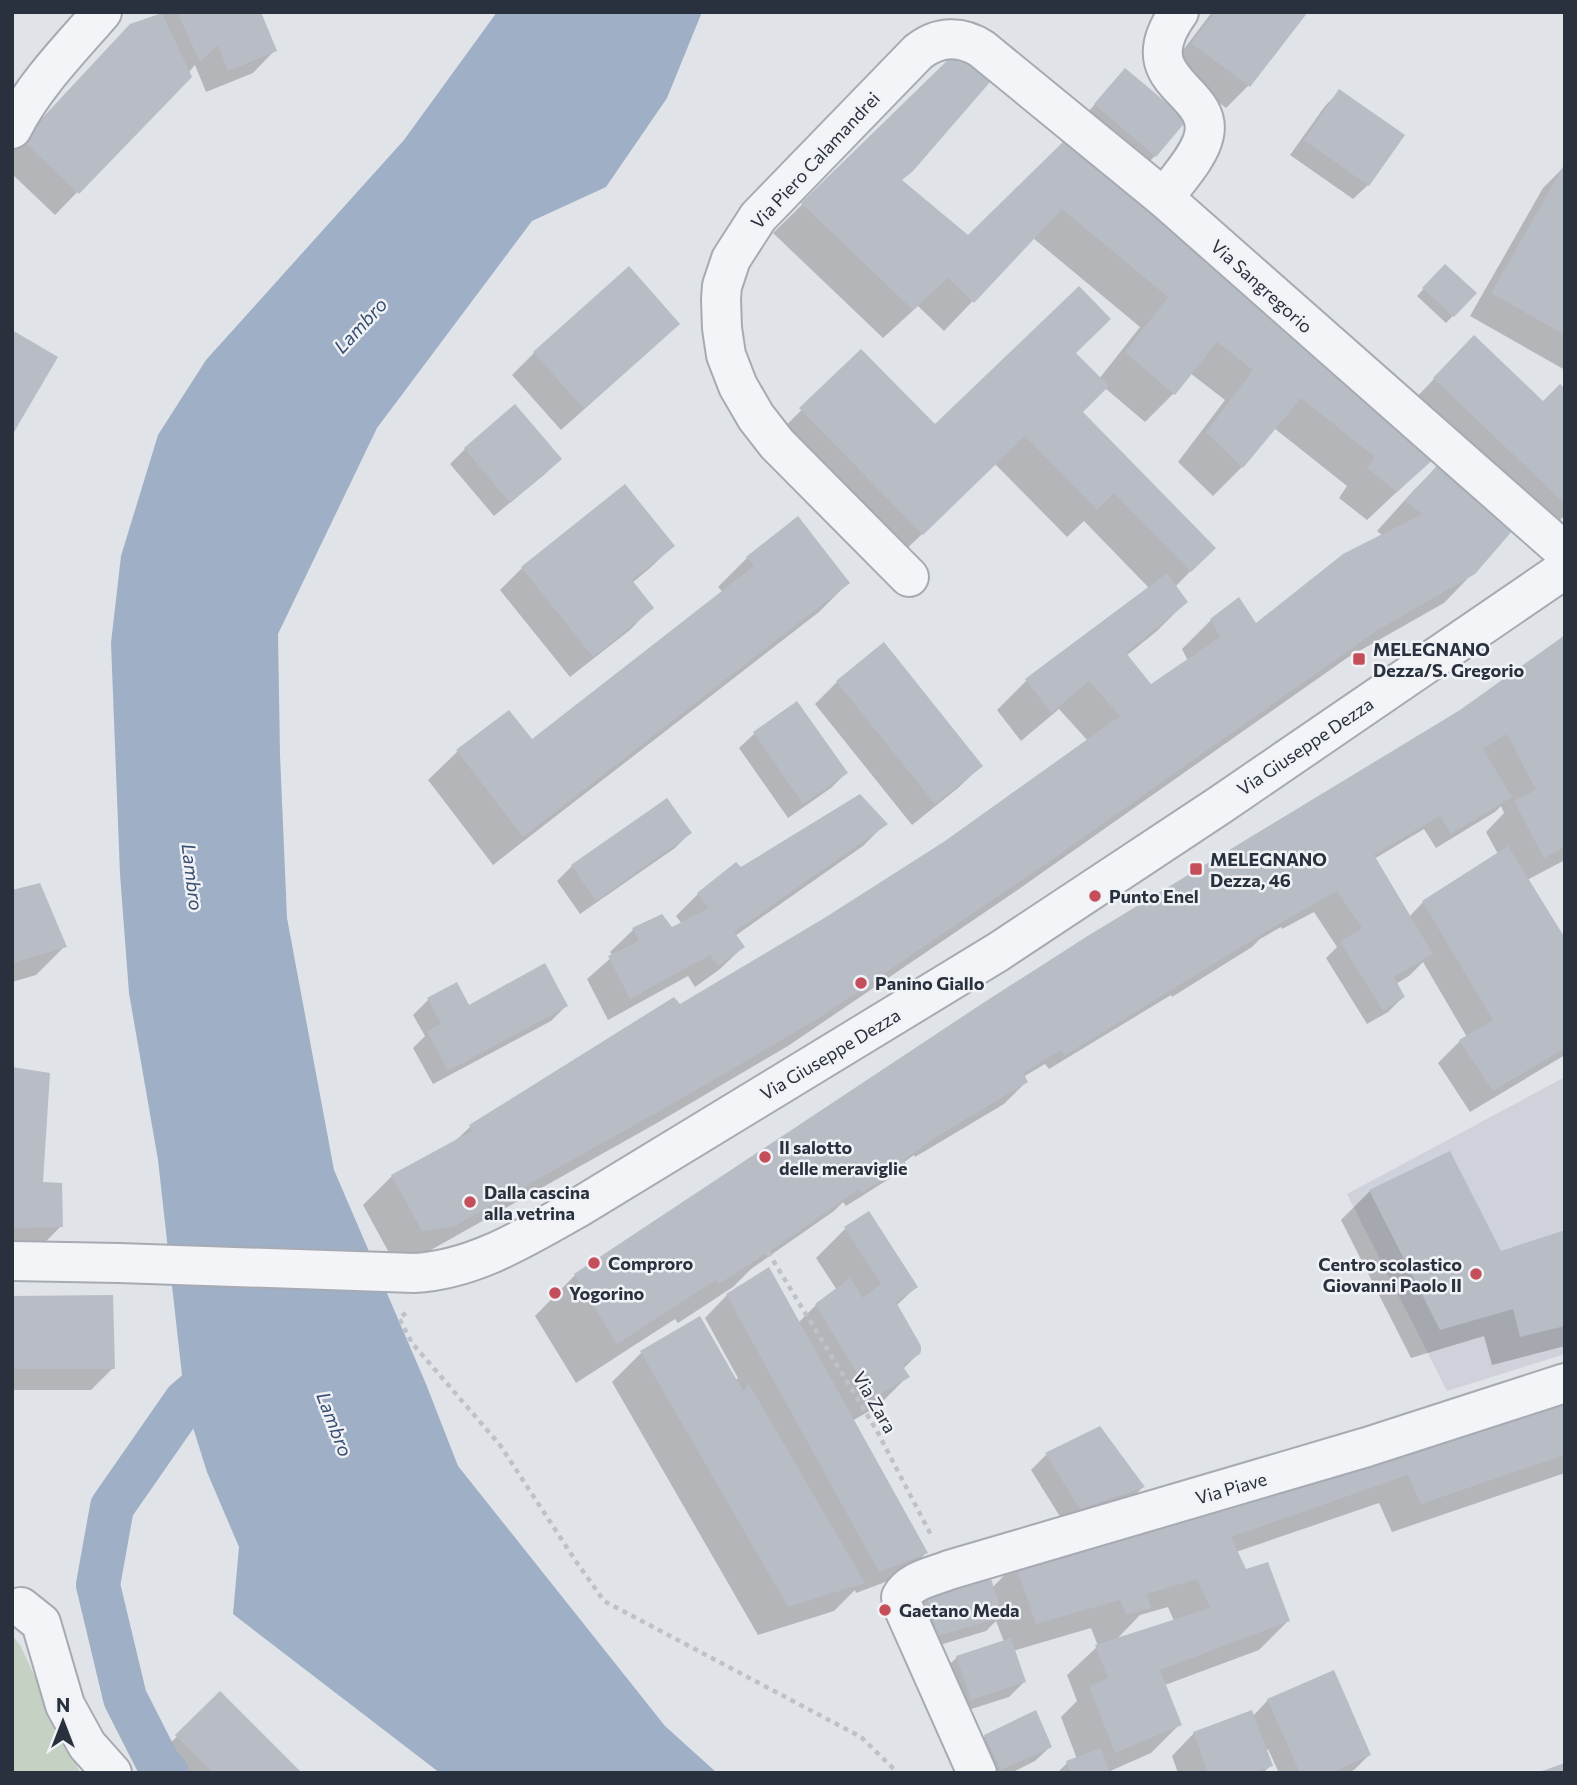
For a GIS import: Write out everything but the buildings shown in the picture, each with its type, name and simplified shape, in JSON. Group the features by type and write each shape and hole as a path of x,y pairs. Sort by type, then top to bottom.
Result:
{"street":[{"path":"12,129 40,85 102,12"},
{"path":"1164,198 1193,158 1204,135 1205,124 1197,105 1171,78 1165,65 1163,44 1179,12"},
{"name":"Via Sangregorio","path":"949,38 975,44 982,49 1164,198 1565,552"},
{"name":"Via Piero Calamandrei","path":"909,577 786,453 755,417 738,386 726,355 721,299 722,286 731,259 758,217 918,52 936,41 949,38"},
{"name":"Via Giuseppe Dezza","path":"12,1261 426,1273 481,1258 558,1219 986,959 1220,805 1565,569"},
{"name":"Via Piave","path":"977,1773 903,1607 901,1597 905,1589 914,1583 949,1570 1367,1447 1565,1383"},
{"path":"21,1607 41,1623 65,1705 87,1745 112,1773"}],"path":[{"name":"Via Zara","path":"768,1252 877,1431 949,1570"},
{"path":"399,1318 411,1343 500,1445 604,1601 861,1737 898,1773"}],"shaded area":[{"name":"Centro scolastico Giovanni Paolo II","path":"1565,1077 1565,1354 1447,1391 1347,1194"}],"green space":[{"path":"12,1635 20,1645 80,1773 12,1773"}],"water":[{"name":"Lambro","path":"497,12 702,12 667,98 606,187 532,221 377,428 278,634 287,918 334,1170 426,1384 458,1466 665,1726 717,1773 440,1773 233,1614 239,1547 207,1472 185,1402 158,1160 129,993 120,874 111,643 121,556 158,435 206,360 404,140"}],"waterway":[{"path":"167,1773 158,1763 125,1698 98,1585 112,1507 185,1402 230,1363"}],"place":[{"name":"MELEGNANO Dezza/S. Gregorio","path":"1359,659"},
{"name":"MELEGNANO Dezza, 46","path":"1196,869"},
{"name":"Punto Enel","path":"1095,896"},
{"name":"Panino Giallo","path":"861,983"},
{"name":"Il salotto delle meraviglie","path":"765,1157"},
{"name":"Dalla cascina alla vetrina","path":"470,1202"},
{"name":"Comproro","path":"594,1263"},
{"name":"Centro scolastico Giovanni Paolo II","path":"1476,1274"},
{"name":"Yogorino","path":"555,1293"},
{"name":"Gaetano Meda","path":"885,1610"}]}
